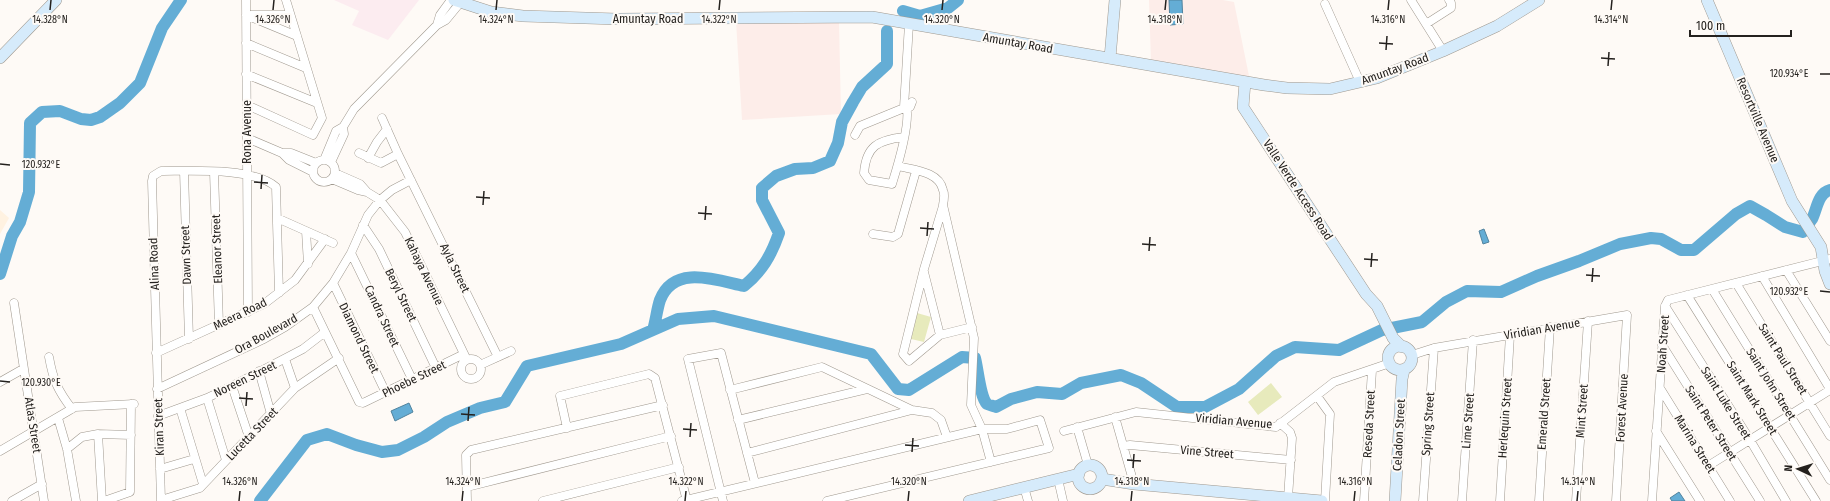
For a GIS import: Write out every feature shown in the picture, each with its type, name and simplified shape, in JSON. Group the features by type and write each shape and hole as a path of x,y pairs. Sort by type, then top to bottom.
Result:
{"street":[{"path":"0,58 56,0"},
{"name":"Rona Avenue","path":"246,0 248,312"},
{"path":"246,105 313,135 322,118 286,0"},
{"path":"1411,0 1443,51"},
{"path":"1426,24 1450,8 1452,4 1449,0"},
{"name":"Amuntay Road","path":"455,1 491,12 522,16 617,19 872,17 1245,82 1287,88 1330,89 1377,78 1443,51 1497,26 1539,0"},
{"name":"Resortville Avenue","path":"1707,0 1792,201 1815,238 1816,248 1826,260 1830,284"},
{"path":"313,172 324,162 336,131 343,128 354,109 437,25 446,20 455,1"},
{"path":"1110,58 1115,3"},
{"path":"1325,4 1360,82"},
{"path":"246,15 290,15"},
{"path":"246,15 296,36"},
{"path":"903,139 873,146 865,162 864,173 869,180 892,184 898,166 903,139 907,105 908,24"},
{"path":"246,43 306,68"},
{"path":"246,74 317,103"},
{"name":"Valle Verde Access Road","path":"1245,82 1243,107 1366,298 1377,306 1397,348"},
{"path":"855,135 860,126 907,105"},
{"name":"Ayla Street","path":"382,118 398,154 498,357"},
{"path":"368,158 387,129"},
{"path":"247,138 282,153 289,160 313,172 319,181 326,182 334,176 334,167 324,162 291,153 282,153"},
{"path":"359,153 381,163 398,154"},
{"path":"898,166 933,175 940,182 944,190 943,205 924,269 903,354 909,361 940,335 972,327"},
{"name":"Alina Road","path":"156,353 152,181 153,176 161,171 184,171"},
{"path":"184,171 247,174 273,184 276,187 279,293"},
{"name":"Dawn Street","path":"184,171 189,338"},
{"path":"873,234 893,237 898,234 916,171"},
{"name":"Eleanor Street","path":"214,172 219,325"},
{"name":"Kahaya Avenue","path":"334,176 358,190 368,192 380,200 405,232 466,357"},
{"name":"Ora Boulevard","path":"157,389 262,340 285,327 313,306 333,283 351,253 363,225 380,200 392,190 411,180"},
{"path":"943,205 972,327 974,349 971,405 982,428 991,462"},
{"path":"277,218 306,231 308,264"},
{"name":"Beryl Street","path":"363,225 379,249 436,368"},
{"name":"Meera Road","path":"156,353 248,312 279,293 295,280 329,241 306,231"},
{"name":"Candra Street","path":"351,253 412,379"},
{"name":"Noah Street","path":"1652,501 1665,306 1670,299 1826,260"},
{"path":"924,269 940,335"},
{"path":"1786,270 1830,341"},
{"path":"1708,466 1830,390 1762,276"},
{"name":"Diamond Street","path":"333,283 386,393"},
{"name":"Saint Paul Street","path":"1736,283 1830,436"},
{"name":"Saint John Street","path":"1712,289 1830,480"},
{"name":"Saint Mark Street","path":"1687,295 1816,501"},
{"name":"Atlas Street","path":"14,303 44,501"},
{"path":"313,306 339,358"},
{"name":"Saint Luke Street","path":"1665,306 1750,440 1786,501"},
{"name":"Viridian Avenue","path":"1412,355 1434,348 1473,340 1627,315"},
{"name":"Forest Avenue","path":"1616,501 1627,315"},
{"name":"Mint Street","path":"1576,501 1588,321"},
{"name":"Emerald Street","path":"1539,501 1550,327"},
{"name":"Noreen Street","path":"158,416 207,398 232,386 303,349 325,332"},
{"name":"Herlequin Street","path":"1500,501 1510,335"},
{"name":"Lime Street","path":"1462,501 1473,340"},
{"name":"Saint Peter Street","path":"1662,345 1760,501"},
{"path":"1397,348 1408,349 1412,355 1412,362 1404,370 1397,370 1390,363 1389,356 1397,348"},
{"name":"Spring Street","path":"1423,501 1434,348"},
{"path":"480,365 511,351"},
{"name":"Kiran Street","path":"156,353 161,500"},
{"path":"724,501 688,359 721,353 755,483"},
{"path":"49,357 53,378 59,393 72,410"},
{"path":"466,357 473,359 480,365 481,371 477,376 469,378 464,375 461,370 462,364 466,357"},
{"name":"Phoebe Street","path":"339,358 360,402 363,403 436,368 466,357"},
{"name":"Lucetta Street","path":"161,500 194,491 203,484 295,388 339,358"},
{"path":"285,359 295,388"},
{"name":"Viridian Avenue","path":"1064,431 1136,412 1276,427 1334,382 1390,363"},
{"path":"730,390 822,367 912,410 932,413 941,420 947,437"},
{"path":"0,382 23,369"},
{"name":"Reseda Street","path":"1364,501 1372,370"},
{"name":"Celadon Street","path":"1395,501 1402,379 1404,370"},
{"path":"259,371 271,414"},
{"path":"567,428 560,396 649,374 655,378 663,405 679,467 685,501 982,428 1007,429 1040,420 1049,448 827,501"},
{"path":"232,386 249,437"},
{"path":"738,420 867,388"},
{"name":"Marina Street","path":"1660,388 1730,501"},
{"path":"1102,479 1134,484 1324,501 1330,414 1317,396"},
{"path":"207,398 226,460"},
{"path":"0,451 76,407 132,404 130,492 103,501 98,434"},
{"path":"468,501 466,455 471,450 663,405"},
{"path":"180,408 194,459 203,484"},
{"path":"747,453 912,410"},
{"path":"1115,417 1134,484"},
{"path":"58,418 66,449 76,501"},
{"path":"1280,423 1290,432 1291,460 1288,498"},
{"path":"1078,427 1088,465"},
{"path":"1656,431 1700,501"},
{"path":"66,449 82,437 98,434 131,435"},
{"path":"467,487 671,436"},
{"name":"Vine Street","path":"1123,446 1291,460"},
{"path":"160,469 194,459"},
{"path":"1088,465 1099,468 1102,479 1098,486 1088,488 1081,484 1079,474 1082,468 1088,465"},
{"path":"544,501 679,467"},
{"path":"969,501 994,498 1024,487 1079,474"},
{"path":"1058,480 1063,501"},
{"path":"12,501 42,484"},
{"path":"1024,487 1028,501"}],"shaded area":[{"path":"334,0 419,0 388,40 352,25 359,11"},
{"path":"1149,0 1223,0 1234,2 1250,81 1151,62"},
{"path":"736,21 839,22 841,114 742,120"},
{"path":"0,210 9,218 0,234"}],"green space":[{"path":"917,313 931,317 924,342 911,339"},
{"path":"1271,383 1282,397 1258,415 1248,402"}],"water":[{"path":"1169,0 1182,0 1183,24 1170,25"},
{"path":"1484,229 1489,242 1483,244 1479,231"},
{"path":"409,403 413,412 395,421 391,411"},
{"path":"1679,492 1685,501 1672,501 1670,498"}],"waterway":[{"path":"0,274 12,236 20,222 29,192 30,123 42,112 60,111 81,119 91,120 100,117 120,103 140,83 162,28 181,0"},
{"path":"903,11 920,16 948,8 958,0"},
{"path":"653,330 660,300 666,289 675,282 685,278 697,277 709,278 744,286 761,269 773,249 779,233 762,200 762,188 776,176 795,169 813,168 830,161 838,143 842,122 853,102 862,87 887,64 887,31"},
{"path":"260,501 307,440 327,434 356,445 382,452 398,450 424,437 447,422 480,408 505,402 527,366 621,344 678,319 714,316 871,354 898,389 909,390 962,357 975,358 981,389 985,400 987,404 996,407 1011,399 1037,392 1062,394 1081,383 1121,375 1141,383 1177,407 1205,407 1239,389 1276,356 1295,347 1339,350 1382,330 1422,322 1446,302 1467,291 1501,292 1537,276 1620,244 1651,238 1661,239 1681,250 1694,250 1736,214 1750,206 1785,227 1803,232 1812,219 1820,198 1823,194 1830,190"}]}
